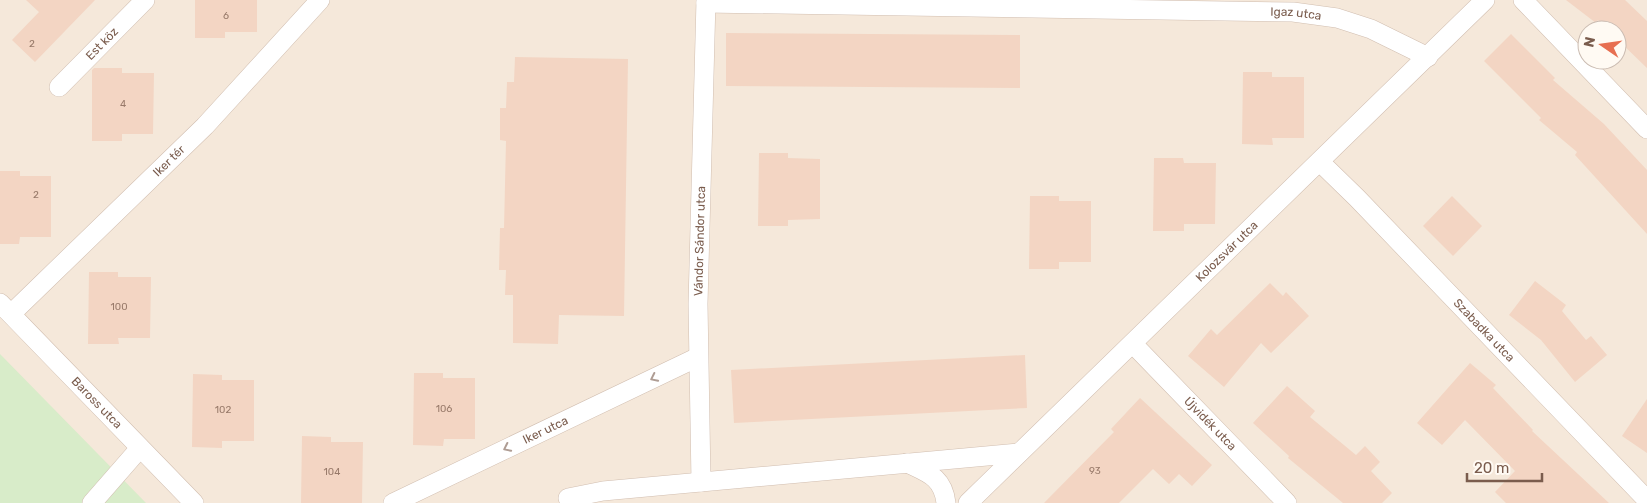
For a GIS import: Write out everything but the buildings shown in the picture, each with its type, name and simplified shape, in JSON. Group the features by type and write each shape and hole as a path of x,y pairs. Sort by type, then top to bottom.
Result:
{"street":[{"name":"Est köz","path":"59,87 145,0"},
{"name":"Kolozsvár utca","path":"968,503 1485,0"},
{"path":"1523,0 1647,129"},
{"name":"Iker tér","path":"5,308 205,126 316,1"},
{"name":"Igaz utca","path":"706,1 1292,12 1337,18 1371,29 1428,57"},
{"name":"Vándor Sándor utca","path":"701,482 698,356 706,1"},
{"name":"Szabadka utca","path":"1320,162 1357,198 1647,500"},
{"name":"Baross utca","path":"5,308 194,503"},
{"name":"Újvidék utca","path":"1133,344 1288,503"},
{"name":"Iker utca","path":"393,503 698,356"},
{"path":"92,503 140,448"},
{"path":"568,498 603,491 1019,453"},
{"path":"906,463 930,474 940,483 945,494 946,503"}],"shaded area":[{"path":"0,0 1647,0 1647,503 0,503"}],"green space":[{"path":"0,354 146,503 0,503"}]}
